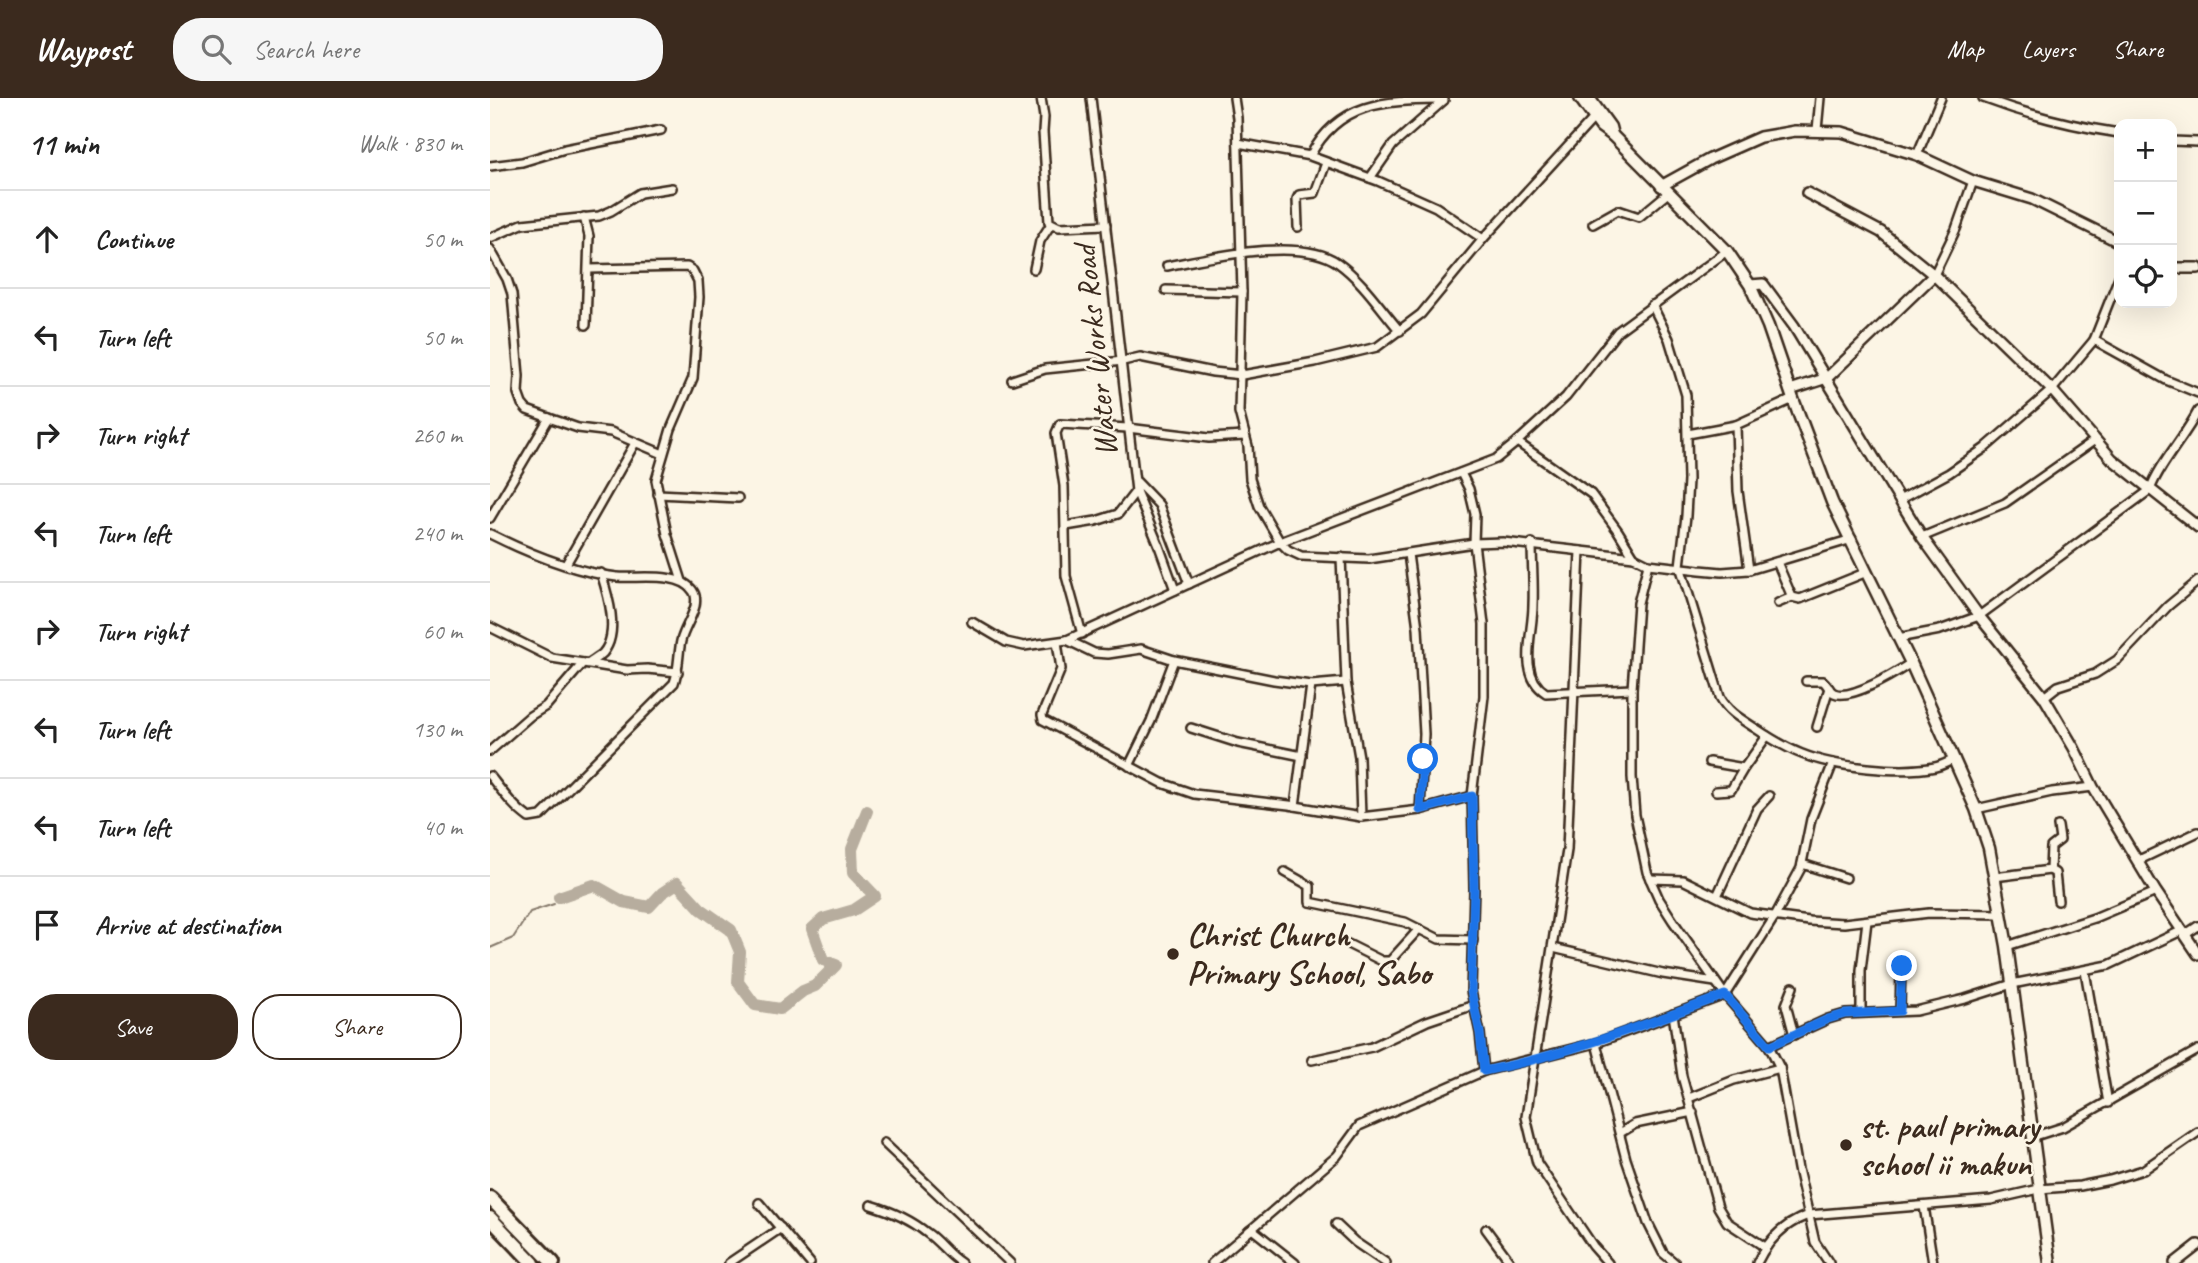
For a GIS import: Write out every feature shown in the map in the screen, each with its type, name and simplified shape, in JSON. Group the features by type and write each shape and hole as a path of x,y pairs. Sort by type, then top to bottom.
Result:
{"highway":[{"path":"490,1198 553,1263"},
{"path":"490,1217 533,1263"}],"main road":[{"path":"1580,98 1594,118 1727,251 1750,285 1768,326 1832,502 1911,663 1976,809 1989,848 2007,946 2050,1263"},
{"path":"1589,98 1612,135"}],"street":[{"path":"1034,269 1040,241 1051,224 1041,98"},
{"name":"Water Works Road","path":"1091,98 1123,361 1134,478 1159,505 1189,584"},
{"path":"1226,98 1234,98 1238,143 1242,292 1239,412 1248,446 1250,479 1259,506 1280,542 1288,550 1301,556 1369,559 1475,542 1532,544 1634,557 1648,564 1722,572 1749,570 1852,539"},
{"path":"1817,130 1820,98"},
{"path":"1917,155 1941,98"},
{"path":"1983,98 2034,116 2114,132"},
{"path":"1310,156 1320,138 1332,126 1360,110 1381,102 1445,99"},
{"path":"1370,178 1394,145 1445,99"},
{"path":"1012,380 1045,369 1140,357 1242,375 1377,347 1421,314 1483,239 1594,118"},
{"path":"490,166 522,162 565,149 661,130"},
{"path":"1593,224 1618,210 1639,217 1664,189 1710,159 1760,137 1817,130 1842,132 1917,155 1973,181 2032,199 2114,240"},
{"path":"2177,141 2198,142"},
{"path":"1238,143 1310,156 1370,178 1436,207 1483,239"},
{"path":"1298,227 1297,199 1299,195 1315,193 1326,163"},
{"path":"1688,434 1736,425 1827,378 1934,275 1956,229 1973,181"},
{"path":"490,239 523,224 598,216 640,193 672,188"},
{"path":"1807,193 1881,232 1934,275 2052,390 2112,459 2198,527"},
{"path":"584,217 589,236 586,325"},
{"path":"1051,224 1059,227 1106,225"},
{"path":"490,249 512,294 519,399 527,410 578,428 611,432 663,454"},
{"path":"1167,266 1280,249 1320,254 1336,261 1360,282 1399,331"},
{"path":"972,622 1006,642 1024,646 1067,640 1280,542 1496,458 1566,397 1618,331 1727,251"},
{"path":"589,269 687,268 693,271 698,281 698,323 693,378 671,429 656,480 682,581"},
{"path":"2177,268 2198,268"},
{"path":"1750,285 1763,284 1794,326 1923,537 1979,616 2043,697 2137,861 2198,954"},
{"path":"1901,499 1985,448 2052,390 2094,340 2114,289"},
{"path":"1166,290 1242,292"},
{"path":"1652,305 1668,339 1684,386 1688,434 1686,516 1680,566 1720,697 1733,714 1767,736 1802,754 1833,763 1913,769 1936,767 1955,759"},
{"path":"2094,340 2166,380 2198,393"},
{"path":"1898,638 1940,630 1979,616 2150,489 2198,411"},
{"path":"490,518 549,418"},
{"path":"1082,634 1066,576 1066,526 1057,427 1064,423 1209,438 1245,436"},
{"path":"1736,425 1738,491 1749,570"},
{"path":"1923,537 2005,503 2095,440"},
{"path":"1517,442 1591,494 1634,557"},
{"path":"566,564 635,443"},
{"path":"1461,473 1474,506 1483,624 1484,696 1472,796 1471,991 1480,1033 1484,1071"},
{"path":"1134,478 1136,491 1175,590"},
{"path":"1066,526 1118,514 1136,491"},
{"path":"658,494 738,498"},
{"path":"490,534 566,564 601,573 618,577 646,575 682,581 696,597 681,641 678,671 670,688 541,816 529,818 506,797 490,776"},
{"path":"1532,544 1534,607 1528,652 1531,675 1536,687 1546,693 1632,689"},
{"path":"1580,551 1567,850 1526,1117 1536,1163 1593,1246 1608,1263"},
{"path":"1408,554 1418,628 1424,734 1420,810"},
{"path":"1340,557 1346,682 1359,757 1361,817"},
{"path":"1777,562 1792,597"},
{"path":"1648,564 1638,603 1632,689 1632,777 1640,847 1659,900 1715,982 1769,1046 1780,1068 1815,1242 1829,1263"},
{"path":"1778,603 1792,597 1800,599 1867,572"},
{"path":"490,751 530,716 546,706 586,663 602,654 607,646 611,634 609,603 601,573"},
{"path":"2043,697 2058,686 2095,674 2117,660 2168,606 2198,581"},
{"path":"490,627 545,656 627,670 678,671"},
{"path":"1067,640 1094,653 1108,654 1141,649 1174,660 1311,685 1346,682"},
{"path":"1057,642 1061,669 1042,715 1043,720 1162,783 1195,794 1361,817 1420,810 1472,796"},
{"path":"1129,766 1151,721 1174,660"},
{"path":"1806,681 1823,681 1832,692 1849,694 1883,680 1911,663"},
{"path":"1295,806 1311,685"},
{"path":"1817,727 1829,688"},
{"path":"1191,728 1238,743 1302,756"},
{"path":"1716,791 1731,790 1767,736"},
{"path":"1709,762 1744,768"},
{"path":"1212,1263 1337,1156 1359,1126 1484,1071 1596,1043 1725,995 1775,916 1802,864 1811,819 1833,763"},
{"path":"1976,809 2052,792 2093,787"},
{"path":"1717,896 1757,809 1769,796"},
{"path":"2050,870 2051,847 2060,840 2058,826"},
{"path":"2137,861 2198,832"},
{"path":"1802,864 1846,878"},
{"path":"1994,877 2050,870 2055,873 2059,901"},
{"path":"1285,872 1310,886 1310,902 1405,922 1439,939 1473,940"},
{"path":"1650,879 1683,880 1750,913 1844,923 1929,913 2001,914"},
{"path":"2007,946 2094,918 2156,892"},
{"path":"1861,1013 1861,970 1867,921"},
{"path":"1769,1046 1845,1014 1916,1011 2012,984 2109,965 2198,926"},
{"path":"1348,944 1382,961 1390,961 1419,929"},
{"path":"1553,948 1663,974 1715,982"},
{"path":"1900,1011 1902,966"},
{"path":"2085,971 2108,1103"},
{"path":"1793,987 1786,1005 1794,1035"},
{"path":"1312,1060 1372,1046 1427,1021 1474,1005"},
{"path":"1674,1014 1682,1076 1722,1215 1727,1222 1765,1247"},
{"path":"1596,1043 1630,1172 1656,1242 1663,1253 1675,1263"},
{"path":"2032,1136 2063,1127 2198,1049"},
{"path":"1689,1098 1734,1080 1780,1068"},
{"path":"1620,1133 1634,1124 1693,1112"},
{"path":"1757,1263 1765,1247 1795,1220 1809,1215 1991,1200 2039,1189 2080,1186 2110,1180 2143,1170 2198,1132"},
{"path":"884,1143 1010,1263"},
{"path":"759,1203 810,1263"},
{"path":"871,1205 889,1210 911,1222 929,1234 946,1253 961,1263"},
{"path":"1924,1206 1933,1263"},
{"path":"1336,1224 1355,1242 1386,1263"},
{"path":"729,1263 781,1228"},
{"path":"1252,1229 1295,1263"},
{"path":"1486,1230 1511,1263"},
{"path":"2175,1263 2198,1245"}],"waterway":[{"path":"559,897 594,885 624,902 649,907 662,893 677,883 701,909 731,930 740,952 738,982 755,1005 780,1009 803,991 815,986 836,965 823,960 812,929 823,919 854,910 875,896 853,873 852,849 867,811"},
{"path":"490,948 513,938 530,912 554,904"}],"place":[{"name":"Christ Church Primary School, Sabo","path":"1173,954"},
{"name":"st. paul primary school ii makun","path":"1846,1145"}],"route":[{"path":"1423,759 1420,810 1472,796 1474,889 1471,991 1480,1033 1484,1071 1596,1043 1725,995 1769,1046 1845,1014 1900,1011 1902,966"}]}
